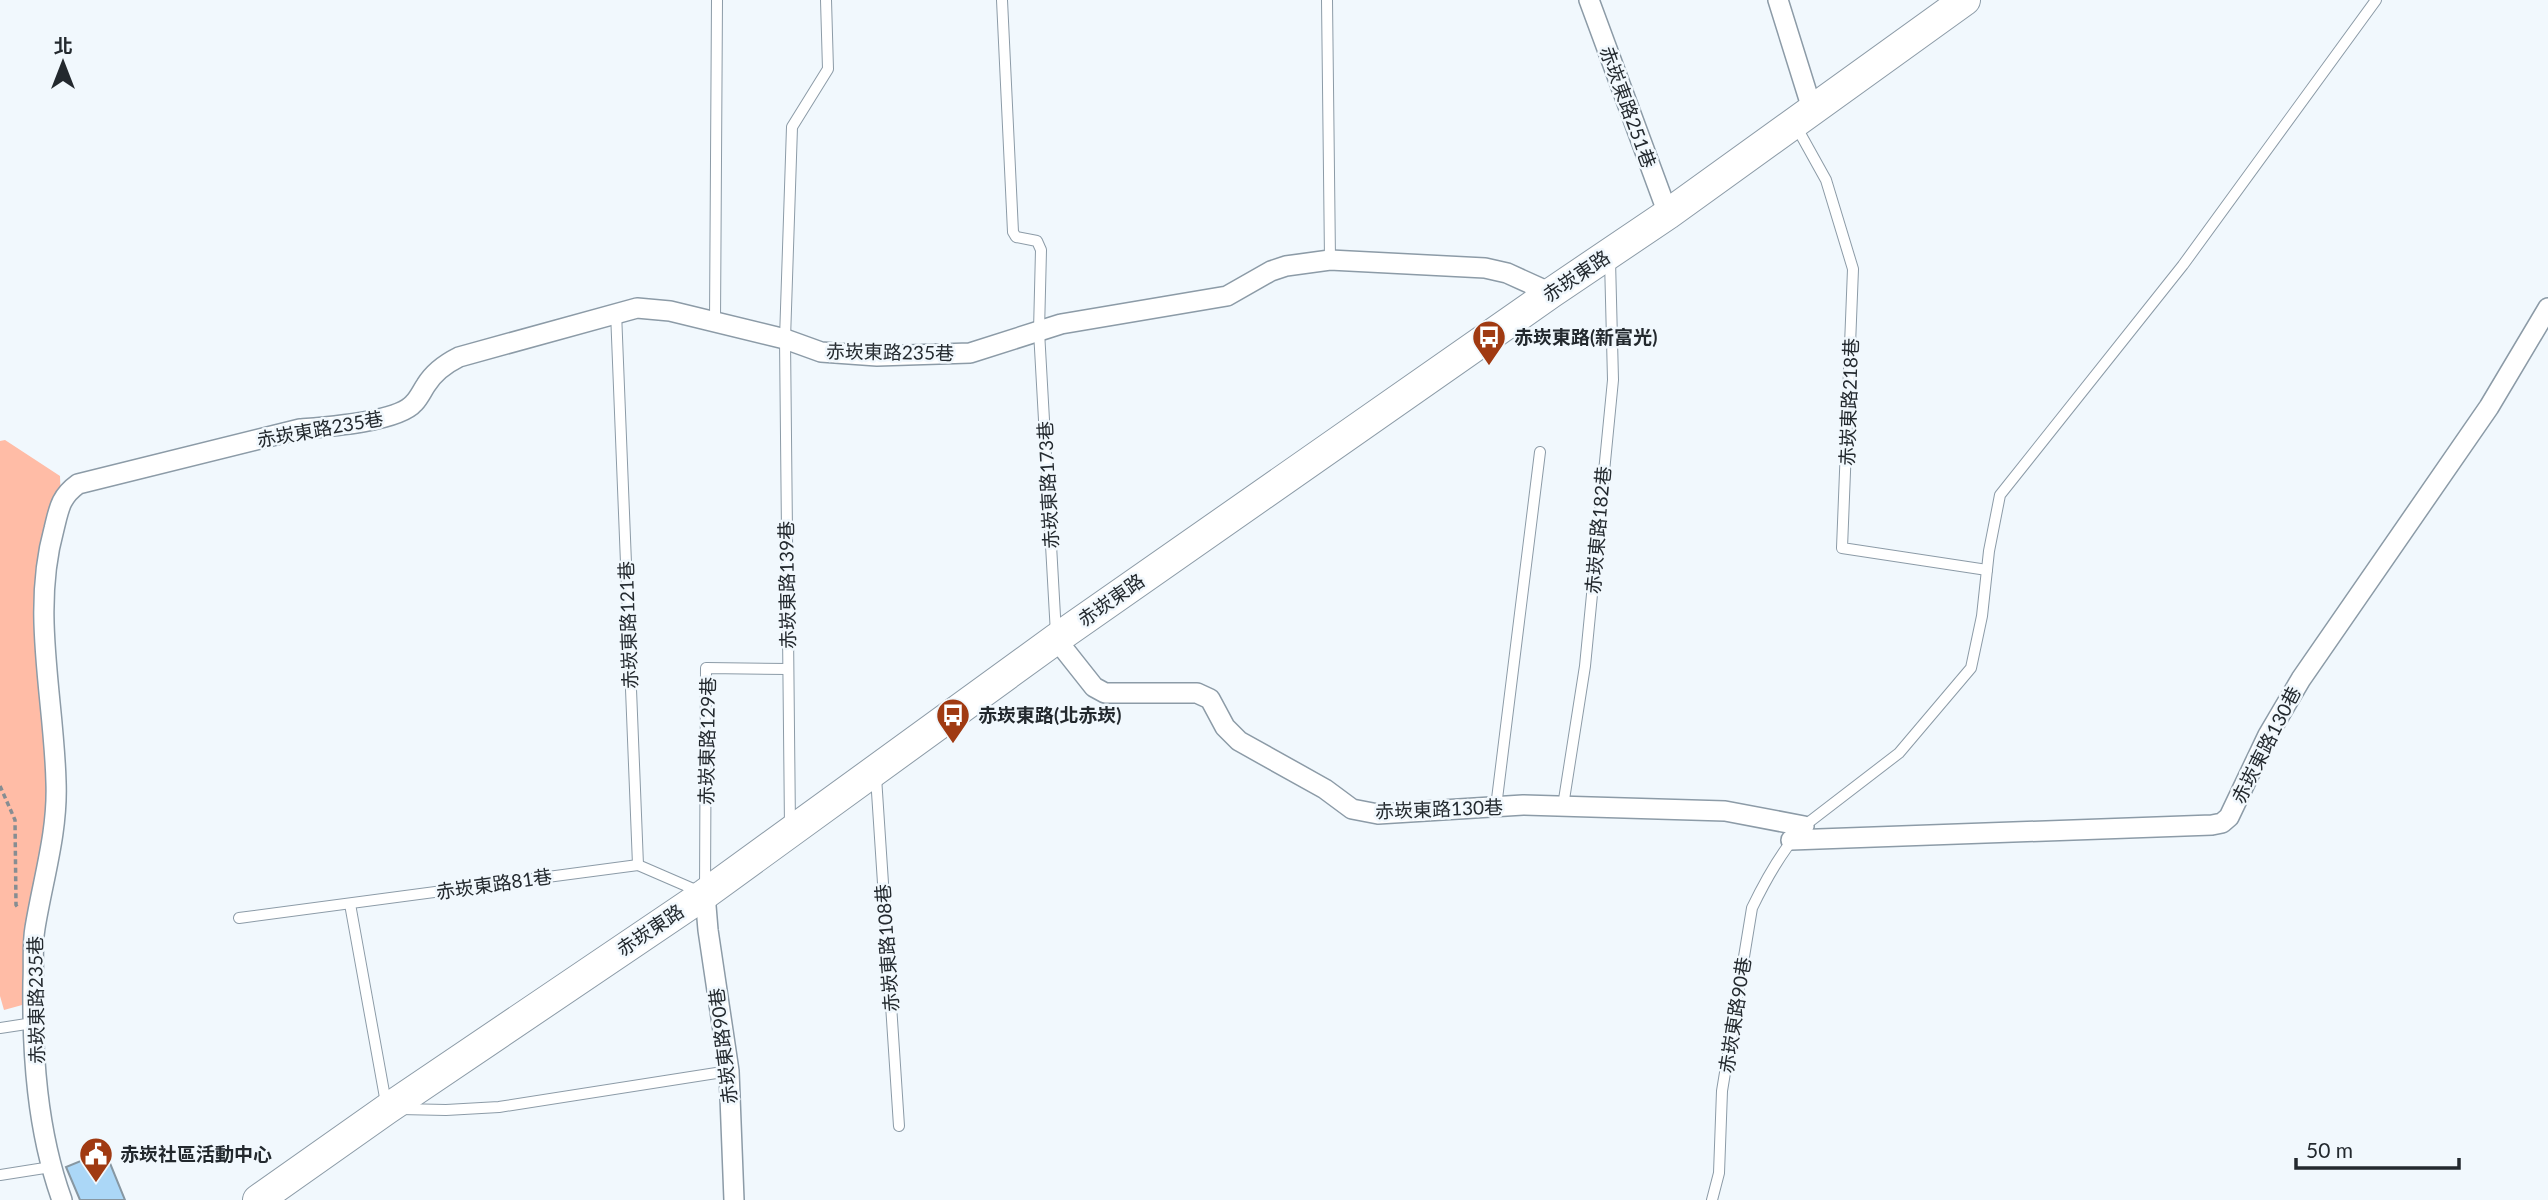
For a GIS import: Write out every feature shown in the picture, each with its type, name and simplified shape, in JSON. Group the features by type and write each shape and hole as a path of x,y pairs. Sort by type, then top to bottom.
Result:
{"main road":[{"name":"赤崁東路","path":"258,1200 387,1108 705,894 1056,639 1551,292 1668,214 1965,0"}],"street":[{"name":"赤崁東路251巷","path":"1589,0 1668,214"},
{"path":"1777,0 1803,116"},
{"name":"赤崁東路235巷","path":"62,1200 51,1167 39,1102 33,1023 34,930 51,853 57,783 44,639 45,575 48,552 66,493 78,484 300,429 322,428 404,413 444,365 458,357 637,308 653,308 715,322 785,339 821,352 877,355 970,353 1061,324 1227,296 1286,265 1330,260 1485,268 1507,273 1551,292"},
{"name":"赤崁東路130巷","path":"1056,639 1094,687 1105,693 1197,694 1210,699 1225,727 1239,741 1325,789 1352,809 1378,814 1563,806 1725,811 1798,833 2222,823 2230,817 2268,735 2301,679 2488,407 2548,307"},
{"name":"赤崁東路90巷","path":"705,894 729,1071 734,1200"}],"lane":[{"path":"715,322 717,0"},
{"name":"赤崁東路139巷","path":"790,831 785,339 792,127 828,69 826,0"},
{"name":"赤崁東路173巷","path":"1002,0 1012,222 1016,237 1037,241 1040,245 1040,331 1056,639"},
{"path":"1327,0 1330,260"},
{"path":"1798,833 1899,753 1971,668 1982,616 2000,495 2183,265 2376,0"},
{"name":"赤崁東路218巷","path":"1803,116 1853,269 1842,548 1987,570"},
{"name":"赤崁東路182巷","path":"1563,806 1585,666 1613,380 1610,253"},
{"name":"赤崁東路121巷","path":"616,312 638,865"},
{"path":"1496,807 1540,452"},
{"name":"赤崁東路129巷","path":"705,894 706,668 788,669"},
{"name":"赤崁東路108巷","path":"876,769 899,1126"},
{"name":"赤崁東路90巷","path":"1712,1200 1719,1173 1722,1091 1752,908 1798,833"},
{"path":"638,865 705,894"},
{"name":"赤崁東路81巷","path":"239,918 638,865"},
{"path":"350,904 387,1108 446,1110 499,1107 729,1071"},
{"path":"0,1028 33,1023"},
{"path":"0,1175 51,1167"}],"path":[{"path":"0,786 15,820 16,905 34,930"}],"shaded area":[{"path":"5,440 60,476 61,504 48,552 52,725 33,1002 4,1010 0,996 0,441"}],"building":[{"name":"赤崁社區活動中心","path":"105,1151 125,1200 80,1200 66,1167"}],"place":[{"name":"赤崁東路(新富光)","path":"1489,367"},
{"name":"赤崁東路(北赤崁)","path":"953,745"},
{"name":"赤崁社區活動中心","path":"96,1184"}]}
